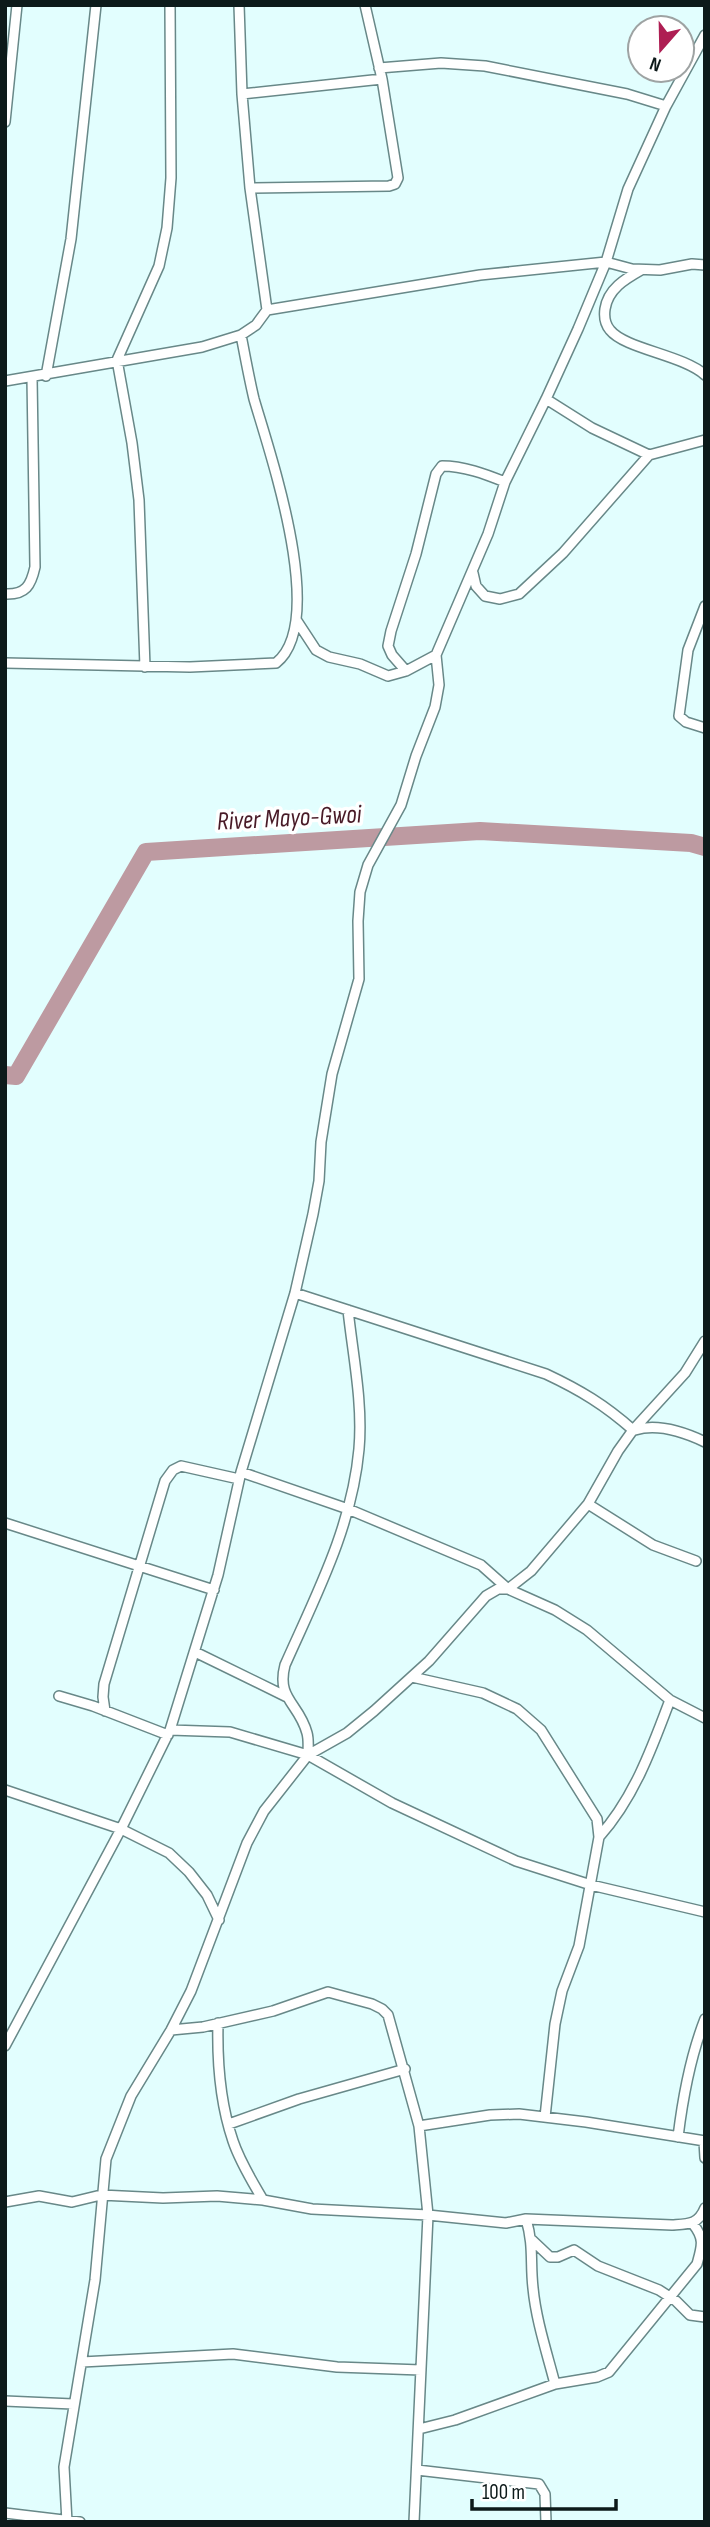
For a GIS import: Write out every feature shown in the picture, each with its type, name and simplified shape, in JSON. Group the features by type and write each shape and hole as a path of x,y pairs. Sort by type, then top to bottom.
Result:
{"street":[{"path":"5,122 17,5"},
{"path":"46,376 71,239 96,5"},
{"path":"145,667 139,500 117,360 159,266 167,228 171,178 170,5"},
{"path":"5,381 202,347 241,335 256,325 267,310 250,188 242,94 239,5"},
{"path":"250,188 395,184 398,178 382,79 365,5"},
{"path":"5,2046 169,1733 214,1590 240,1476 295,1293 319,1181 321,1142 332,1074 359,979 360,892 368,864 401,805 435,707 439,685 436,654 473,572 505,482 546,399 606,262 628,189 666,106 705,35"},
{"path":"379,68 442,63 485,66 627,94 666,106"},
{"path":"242,94 382,79"},
{"path":"267,310 480,275 606,262 632,269 660,270 692,264 705,265"},
{"path":"643,269 611,292 605,319 610,330 620,338 693,366 705,375"},
{"path":"5,663 190,667 276,663 284,656 291,645 297,621 292,542 273,459 254,397 241,335"},
{"path":"5,594 24,591 31,584 35,567 32,378"},
{"path":"546,399 592,428 649,455"},
{"path":"473,572 476,586 485,596 500,599 519,594 563,553 649,455 705,440"},
{"path":"406,671 388,646 416,554 436,474 442,466 450,466 505,482"},
{"path":"705,606 688,650 682,676 679,716 686,722 705,728"},
{"path":"297,621 316,650 329,657 360,664 388,676 406,671 436,654"},
{"path":"295,1293 546,1374 607,1407 633,1430"},
{"path":"308,1755 308,1735 301,1717 283,1689 281,1680 285,1665 338,1545 355,1484 360,1421 348,1310"},
{"path":"67,2521 64,2467 95,2280 106,2159 131,2095 171,2030 197,1978 247,1843 264,1811 308,1755 347,1733 412,1677 486,1596 508,1589 531,1571 588,1504 633,1430 685,1373 705,1341"},
{"path":"633,1430 643,1427 681,1431 705,1442"},
{"path":"105,1711 104,1684 165,1481 173,1470 181,1466 240,1476 348,1509 481,1564 508,1589 555,1610 587,1630 670,1700 705,1718"},
{"path":"588,1504 653,1545 696,1561"},
{"path":"5,1522 214,1590"},
{"path":"195,1652 288,1698"},
{"path":"412,1677 483,1693 517,1709 541,1730 597,1819 599,1837 579,1946 562,1991 555,2024 545,2117"},
{"path":"59,1696 169,1733 230,1732 308,1755 391,1803 516,1861 591,1885 705,1912"},
{"path":"599,1837 622,1809 649,1755 670,1700"},
{"path":"5,1790 121,1829 169,1853 207,1895 219,1920"},
{"path":"171,2030 273,2011 320,1993 335,1993 382,2009 392,2026 419,2126 428,2215 414,2522"},
{"path":"678,2137 684,2087 696,2040 705,2019"},
{"path":"218,2023 220,2085 233,2143 263,2200"},
{"path":"229,2124 299,2099 405,2069"},
{"path":"419,2126 490,2115 545,2117 705,2141 705,2158"},
{"path":"5,2202 39,2196 72,2202 101,2195 263,2200 312,2209 428,2215 506,2223 526,2219 693,2224 701,2217 705,2208"},
{"path":"526,2219 532,2240 534,2297 555,2384"},
{"path":"419,2429 455,2420 555,2384 597,2377 608,2372 701,2264 701,2234 693,2224"},
{"path":"532,2240 550,2257 558,2257 574,2250 598,2266 638,2280 670,2297 690,2315 705,2317"},
{"path":"82,2362 233,2354 337,2367 421,2370"},
{"path":"5,2401 73,2404"},
{"path":"417,2470 540,2484 545,2494 546,2522"},
{"path":"5,2513 80,2522"}],"waterway":[{"name":"River Mayo-Gwoi","path":"5,1075 16,1076 146,852 480,831 691,843 705,847"}]}
